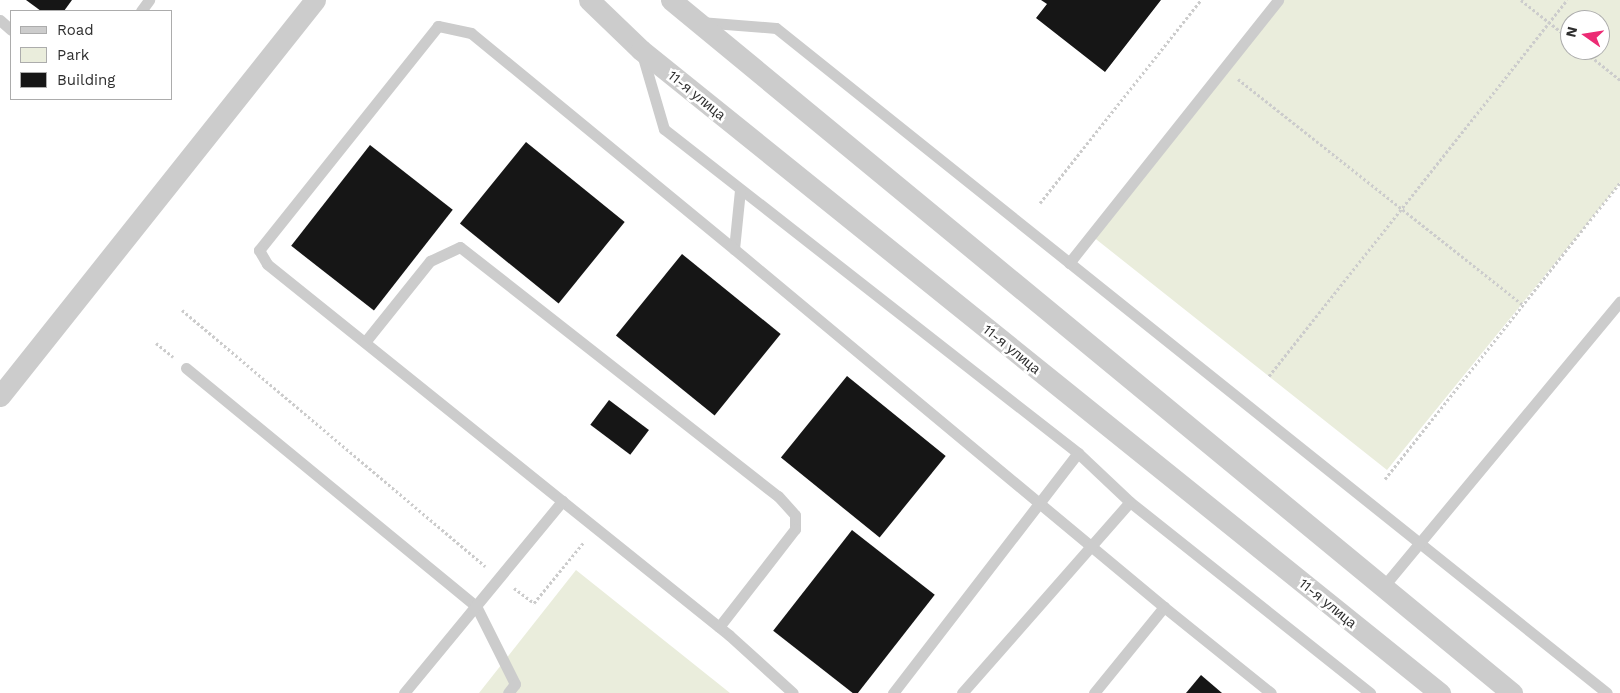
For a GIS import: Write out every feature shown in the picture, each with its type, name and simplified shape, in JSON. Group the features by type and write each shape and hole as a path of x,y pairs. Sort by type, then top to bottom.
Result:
{"street":[{"path":"0,396 315,0"},
{"name":"11-я улица","path":"588,0 641,50 1440,693"},
{"path":"671,0 1512,693"}],"lane":[{"path":"1069,262 1278,0"},
{"path":"0,20 10,29"},
{"path":"697,21 776,28 1607,693"},
{"path":"793,693 719,627 267,264 259,250 438,26 471,33 1270,693"},
{"path":"641,50 664,129 1078,453 1130,502 1370,693"},
{"path":"734,249 740,190"},
{"path":"365,342 430,261 460,247 778,496 795,515 795,529 719,627"},
{"path":"1383,587 1620,302"},
{"path":"186,368 476,606 515,684 508,693"},
{"path":"893,693 1041,504 1078,453"},
{"path":"404,693 562,501"},
{"path":"962,693 1130,502"},
{"path":"1094,693 1164,607"}],"path":[{"path":"1040,203 1201,0"},
{"path":"1521,0 1560,31"},
{"path":"1269,376 1568,0"},
{"path":"1595,60 1620,80"},
{"path":"1224,68 1522,305"},
{"path":"1385,479 1620,183"},
{"path":"182,310 499,578 534,603 596,528"}],"green space":[{"path":"1278,0 1620,0 1620,183 1387,470 1092,236"},
{"path":"576,570 730,693 479,693"}],"building":[{"path":"26,0 72,0 65,10 40,10"},
{"path":"1041,0 1161,0 1105,72 1036,18 1047,4"},
{"path":"526,142 625,222 559,304 460,224"},
{"path":"370,145 453,210 374,311 291,246"},
{"path":"682,254 781,334 715,416 616,336"},
{"path":"847,376 946,456 880,538 781,458"},
{"path":"609,400 649,430 630,455 590,425"},
{"path":"852,530 935,595 858,693 853,693 773,631"},
{"path":"1201,675 1222,693 1186,693"}]}
